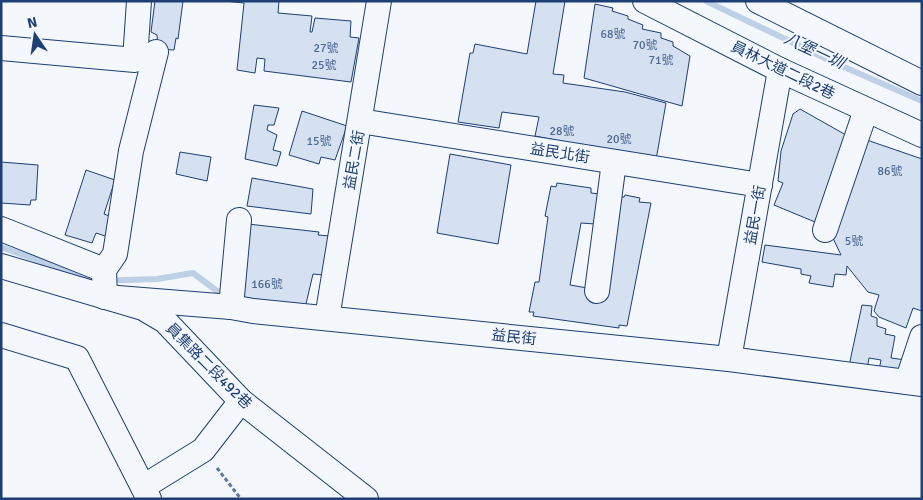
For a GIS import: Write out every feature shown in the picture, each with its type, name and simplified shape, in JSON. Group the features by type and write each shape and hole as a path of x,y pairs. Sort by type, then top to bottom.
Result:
{"street":[{"path":"1,48 136,60 139,1"},
{"name":"益民二街","path":"327,318 379,1"},
{"name":"員林大道二段2巷","path":"645,1 780,70 922,135"},
{"path":"758,1 922,82"},
{"path":"105,297 104,270 115,254 131,151 156,52"},
{"name":"益民一街","path":"729,359 780,70"},
{"path":"825,230 866,110"},
{"name":"益民北街","path":"360,122 760,185"},
{"path":"597,291 614,162"},
{"path":"231,307 239,220"},
{"path":"1,229 104,270"},
{"name":"員集路二段492巷","path":"1,266 143,308 165,321 241,401 366,499"},
{"name":"益民街","path":"105,297 231,307 729,359 914,383"},
{"path":"1,336 77,358 146,493 203,450 241,401"},
{"path":"914,383 922,337"}],"path":[{"path":"203,450 241,499"}],"building":[{"path":"155,1 183,1 178,39 176,38 174,50 158,49 157,35 151,32"},
{"path":"225,1 279,1 278,13 312,16 310,32 312,32 315,18 351,21 350,37 359,38 351,82 264,71 265,59 257,58 255,73 237,70 244,3"},
{"path":"536,1 565,1 553,74 564,75 563,83 625,92 666,103 656,160 535,136 539,117 502,112 499,128 458,122 470,53 473,53 475,44 527,54"},
{"path":"595,4 613,8 612,11 628,16 628,19 643,25 642,29 661,33 661,38 673,42 673,46 690,56 682,106 584,78"},
{"path":"254,105 279,108 274,125 268,125 267,130 277,135 273,150 281,152 277,166 245,159"},
{"path":"800,109 846,135 815,222 774,205 783,183 778,181 781,151 793,114"},
{"path":"302,111 347,126 335,160 321,157 319,164 289,155"},
{"path":"864,139 922,159 922,311 913,308 906,328 879,317 874,311 879,295 868,292 847,266 846,275 835,274 833,287 809,283 811,276 801,274 801,269 762,262 765,245 841,255 832,236"},
{"path":"180,152 211,157 207,181 176,174"},
{"path":"450,154 511,165 498,244 437,233"},
{"path":"1,162 38,165 36,200 31,200 30,205 1,203"},
{"path":"86,170 115,180 104,214 115,218 111,238 96,233 92,243 65,235"},
{"path":"252,178 313,189 311,214 247,206"},
{"path":"557,183 591,188 591,193 600,194 595,224 581,223 570,285 605,291 620,197 625,195 640,198 639,202 651,203 627,326 619,325 619,328 533,316 534,312 529,312 535,282 539,282 548,217 545,216 551,186 556,187"},
{"path":"248,224 319,232 318,235 330,236 323,275 313,274 305,308 241,300"},
{"path":"862,305 872,306 871,316 877,318 877,326 886,329 885,334 895,336 891,358 906,360 904,374 879,370 881,360 869,358 867,369 849,366"}],"waterway":[{"name":"八堡一圳","path":"706,1 835,63 922,101"},
{"path":"1,247 95,281 157,279 193,273 217,291 229,293"}]}
